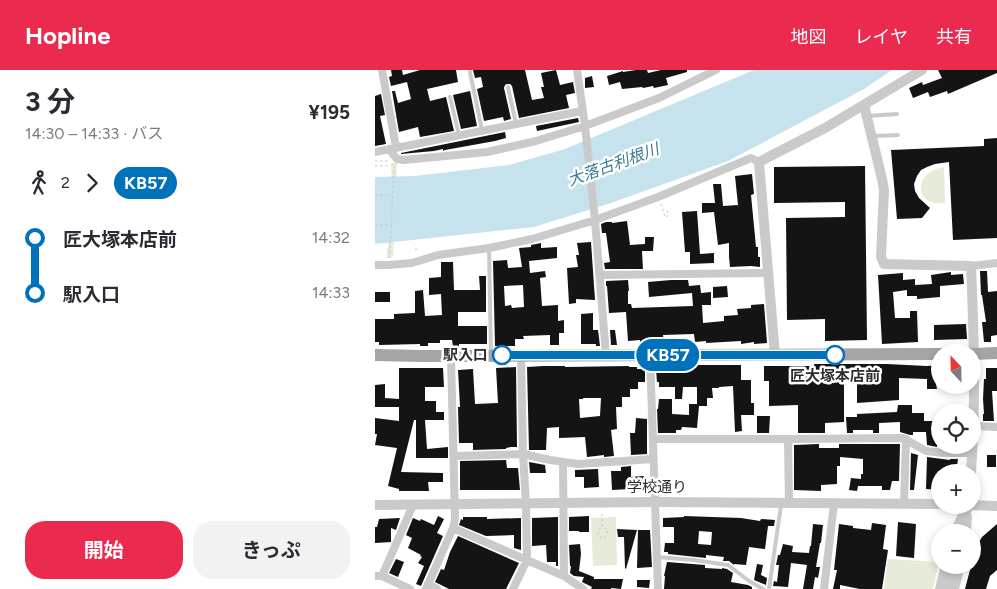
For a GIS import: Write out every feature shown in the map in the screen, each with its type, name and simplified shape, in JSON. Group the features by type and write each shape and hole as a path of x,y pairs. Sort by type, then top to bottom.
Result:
{"main road":[{"path":"375,355 931,354"},
{"path":"981,354 997,354"}],"street":[{"path":"381,70 393,148 397,159 404,160 487,152 536,141 585,126 659,98 716,70"},
{"path":"577,70 595,220 606,355"},
{"path":"759,162 825,128 922,70"},
{"path":"864,105 884,190 881,257 884,264 971,266 997,263"},
{"path":"375,152 582,110"},
{"path":"375,265 412,263 438,255 489,248 532,239 595,220 658,197 751,158 759,162"},
{"path":"759,162 775,355"},
{"path":"971,266 974,344"},
{"path":"600,275 768,272"},
{"path":"513,589 527,560 521,355"},
{"path":"650,355 658,589"},
{"path":"437,589 427,587 453,528 455,519 451,356"},
{"path":"981,426 997,427"},
{"path":"653,439 903,438 925,451 931,452"},
{"path":"785,503 788,439"},
{"path":"904,504 907,439"},
{"path":"454,456 523,454 579,464 653,459"},
{"path":"563,462 565,578"},
{"name":"学校通り","path":"375,505 656,502 931,504"},
{"path":"823,589 834,503"},
{"path":"410,589 379,576 413,505"},
{"path":"981,505 997,506"},
{"path":"453,528 527,560 583,589"},
{"path":"939,589 943,574"},
{"path":"947,589 951,574"},
{"path":"955,589 959,574"}],"lane":[{"path":"470,72 482,131"},
{"path":"508,87 516,124"},
{"path":"450,96 459,135"},
{"path":"867,116 897,114"},
{"path":"872,136 898,135"},
{"path":"489,248 491,356"},
{"path":"769,589 785,503"},
{"path":"657,557 728,565 763,589"}],"path":[{"path":"375,161 386,161"},
{"path":"379,161 379,166"},
{"path":"375,166 389,166"},
{"path":"389,257 392,225 393,167"},
{"path":"375,195 393,195"},
{"path":"658,197 665,217 668,216 667,210"},
{"path":"375,225 392,225"},
{"path":"416,248 416,253"},
{"path":"602,514 602,527 597,533 600,537 604,538 608,533 607,529 602,527"}],"green space":[{"path":"391,163 397,163 393,257 387,258 389,246"},
{"path":"944,167 945,203 935,203 923,195 921,189 922,182 926,175 933,170"},
{"path":"616,517 617,565 593,566 591,518"},
{"path":"888,559 931,562 931,574 936,574 933,589 884,589"}],"water":[{"name":"大落古利根川","path":"754,70 892,70 864,89 728,161 611,203 534,227 375,244 375,177 415,176 509,165 565,149"}],"building":[{"path":"391,70 402,70 403,75 420,70 456,70 458,82 427,89 430,101 446,97 454,131 420,137 418,127 399,132 392,91 395,91 398,103 411,99 407,82 391,86 389,77 392,76"},
{"path":"473,70 525,70 532,100 544,98 541,87 544,87 541,73 556,70 560,85 573,82 575,93 566,95 569,108 519,118 512,86 507,84 504,88 511,119 504,121 503,117 484,121 477,89 483,87 481,77 475,78"},
{"path":"647,70 648,73 661,70 687,70 687,72 666,78 668,85 654,88 653,86 622,89 620,82 609,85 607,76 623,71"},
{"path":"938,70 997,70 997,73 948,94 947,91 930,97 928,92 913,98 909,88 922,82 923,85 942,78"},
{"path":"592,76 594,87 585,88 585,78"},
{"path":"470,91 477,126 461,129 453,95"},
{"path":"381,94 385,115 380,116 386,144 375,146 375,96"},
{"path":"578,118 579,122 537,131 536,126"},
{"path":"505,132 506,138 495,141 443,151 443,149 401,154 401,153"},
{"path":"997,138 997,238 953,240 949,162 927,167 921,170 917,176 914,184 915,191 919,198 930,208 922,218 897,219 891,150 984,146 984,139"},
{"path":"865,166 867,340 825,341 825,319 787,320 786,218 845,217 845,202 774,203 774,167"},
{"path":"752,174 754,194 751,195 760,267 730,267 729,243 718,245 714,212 702,213 702,203 715,203 713,184 721,184 723,206 738,205 735,176"},
{"path":"697,211 700,254 714,253 714,263 690,264 690,252 685,252 682,212"},
{"path":"627,221 630,245 645,244 645,237 654,237 653,251 642,251 643,269 605,269 604,263 610,262 606,233 602,233 601,224"},
{"path":"591,242 595,300 576,299 576,303 569,304 567,268 578,267 577,243"},
{"path":"541,243 541,248 557,247 557,258 529,261 530,273 545,271 546,277 540,278 542,306 558,305 558,321 564,320 564,333 559,333 559,345 550,345 550,335 523,336 524,339 515,339 515,346 495,346 493,261 507,260 508,268 522,267 519,248 531,247 531,245","holes":["523,285 524,307 512,308 511,305 505,306 504,286"]},
{"path":"441,262 453,262 454,290 480,290 479,276 486,276 486,312 458,312 458,326 487,326 487,344 459,344 459,346 453,347 452,340 428,343 428,346 420,346 420,344 379,345 379,342 375,342 375,319 394,319 394,314 415,313 415,291 423,290 425,316 442,315 441,294 429,295 429,278 441,277"},
{"path":"980,271 987,271 988,292 997,291 997,335 991,336 991,342 984,342 982,322 986,322 981,295"},
{"path":"951,272 951,275 963,274 964,284 940,286 940,297 917,299 917,296 907,296 907,290 893,292 895,318 910,318 910,311 917,311 918,342 882,344 878,275 903,273 903,280 915,279 915,285 932,284 931,275"},
{"path":"628,280 628,304 631,304 632,308 693,306 692,293 649,297 648,282 688,280 689,286 700,285 701,293 711,292 711,305 702,305 703,323 724,321 724,316 738,315 737,309 751,308 751,305 764,304 767,343 741,344 741,341 695,342 694,334 663,335 664,344 640,346 640,340 628,341 626,312 609,313 606,281"},
{"path":"727,286 728,297 713,298 713,287"},
{"path":"375,292 390,292 390,302 375,302"},
{"path":"593,313 593,330 598,330 600,346 596,346 596,344 581,344 581,314"},
{"path":"966,324 967,339 934,340 934,325"},
{"path":"610,330 615,330 617,345 611,345"},
{"path":"814,364 931,366 931,389 927,389 927,379 899,378 899,400 857,403 857,382 844,382 844,422 825,423 825,433 798,433 798,405 769,406 769,381 764,381 764,366 814,366"},
{"path":"680,365 741,365 741,380 751,380 751,403 754,403 754,415 741,415 742,431 735,432 733,386 712,388 713,398 707,398 707,406 699,406 697,428 682,427 681,430 676,430 676,433 658,433 657,409 659,399 672,399 672,414 689,415 689,404 697,404 697,387 683,387 682,399 675,399 675,387 659,387 656,369 658,367 680,367"},
{"path":"629,366 645,369 645,382 638,382 638,389 630,389 630,397 622,397 622,407 616,407 617,429 611,430 614,456 587,457 585,437 559,438 559,427 547,428 546,450 529,450 527,367","holes":["601,398 600,416 580,418 579,399"]},
{"path":"516,367 517,447 473,450 473,443 459,443 458,370 473,369 475,404 498,403 496,368"},
{"path":"399,368 443,368 444,387 425,387 425,401 436,401 436,412 444,412 444,420 425,420 427,449 448,447 448,458 416,458 416,420 414,420 401,472 443,473 443,482 428,482 429,491 399,491 399,489 388,486 397,448 375,445 377,434 375,434 375,418 399,421 399,407 375,407 375,385 385,384 385,398 399,399"},
{"path":"986,368 997,368 997,391 992,391 994,421 983,421"},
{"path":"898,405 912,405 912,413 924,413 924,421 931,421 931,446 927,445 926,432 913,432 913,435 910,435 900,432 900,422 879,423 879,433 873,433 873,430 853,430 853,433 847,433 846,417 857,417 857,414 897,412"},
{"path":"757,416 770,416 769,433 757,433"},
{"path":"636,418 647,419 647,454 631,455 630,433 635,433"},
{"path":"819,444 819,448 839,448 839,444 900,444 899,481 892,481 890,490 882,490 882,486 858,486 857,491 849,490 851,478 861,479 863,459 840,457 840,466 837,466 837,484 821,485 821,491 794,490 794,445"},
{"path":"911,453 918,455 914,490 910,490"},
{"path":"987,455 996,455 996,467 987,467"},
{"path":"927,457 950,460 958,459 957,464 931,464 931,489 926,489"},
{"path":"506,460 507,468 518,468 520,490 460,490 460,461"},
{"path":"529,462 545,465 546,473 530,473"},
{"path":"631,466 631,477 644,476 644,484 631,484 631,489 612,490 611,471 621,471 621,467"},
{"path":"598,469 599,487 584,488 584,477 575,477 575,470"},
{"path":"438,516 444,519 437,533 443,536 421,586 416,584 424,566 418,563 422,557 408,548 412,538 406,535 413,518 420,521 421,519 434,525"},
{"path":"589,516 589,532 569,531 569,517"},
{"path":"463,517 487,517 487,519 521,518 521,550 514,548 514,535 486,536 459,525"},
{"path":"558,517 558,566 556,566 556,562 547,562 546,545 532,546 532,518"},
{"path":"400,518 396,530 391,528 391,542 375,543 375,527 377,527 379,519"},
{"path":"663,518 775,520 774,526 768,526 765,549 749,547 746,565 734,565 729,561 723,561 724,557 706,555 706,558 664,552 665,543 674,543 674,527 663,527","holes":["699,531 712,532 711,545 698,544"]},
{"path":"898,522 916,524 914,558 896,556"},
{"path":"872,523 886,525 883,549 888,550 882,589 860,589 840,585 840,589 833,589 837,570 834,570 839,524 871,530"},
{"path":"813,524 823,525 816,567 820,567 818,578 815,577 813,589 803,589 807,565 791,563 788,587 773,586 774,581 777,582 779,565 776,565 783,544 793,546 792,552 809,553"},
{"path":"997,524 997,570 990,576 986,589 965,589 969,574 981,574 982,537"},
{"path":"617,529 637,530 626,569 624,537 618,537"},
{"path":"638,530 650,530 652,567 637,568"},
{"path":"458,536 519,563 506,589 449,589 435,582 441,569 444,570"},
{"path":"580,544 579,571 594,577 594,579 623,579 621,589 591,589 592,587 582,582 584,577 574,576 570,573 569,545"},
{"path":"396,559 404,562 398,577 389,573"},
{"path":"667,562 705,565 705,568 727,569 733,573 731,582 748,585 752,589 664,589"},
{"path":"757,564 763,565 761,575 767,578 766,585 754,580"},
{"path":"637,580 650,580 649,588 637,587"}],"bus line":[{"name":"KB57","path":"502,355 835,355"}],"place":[{"name":"駅入口","path":"502,355"},
{"name":"匠大塚本店前","path":"835,355"}]}
